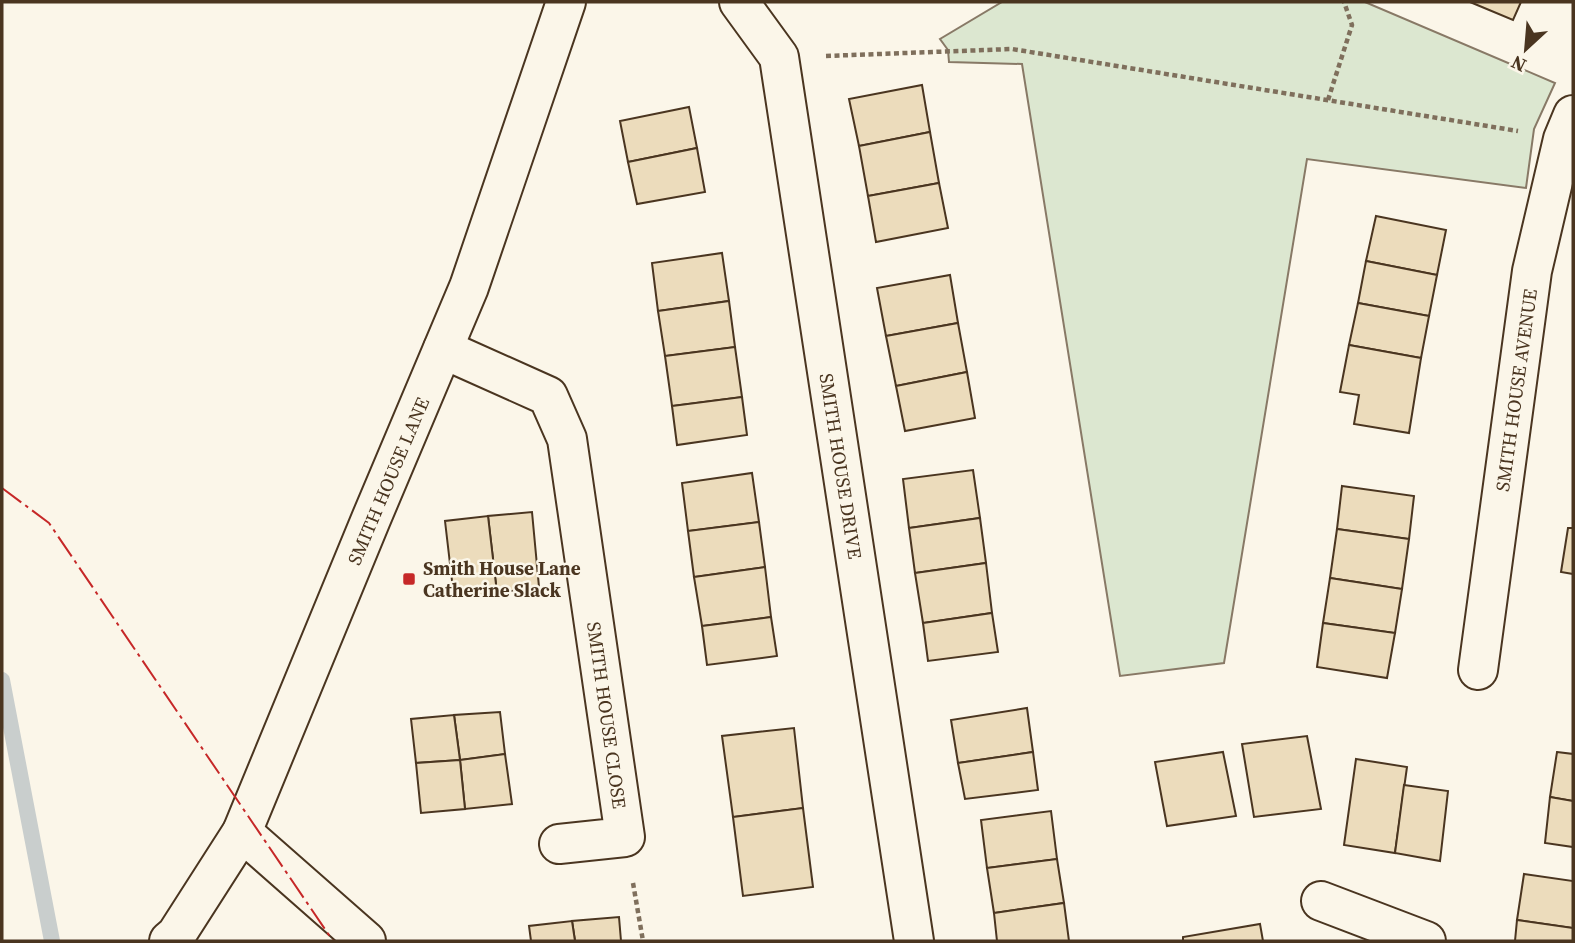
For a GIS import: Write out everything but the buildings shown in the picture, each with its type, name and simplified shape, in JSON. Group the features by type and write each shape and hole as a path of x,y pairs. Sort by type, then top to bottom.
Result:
{"street":[{"name":"SMITH HOUSE LANE","path":"169,941 176,935 242,832 469,287 566,2"},
{"name":"SMITH HOUSE DRIVE","path":"739,2 779,57 914,941"},
{"name":"SMITH HOUSE AVENUE","path":"1478,670 1532,271 1570,132"},
{"name":"SMITH HOUSE CLOSE","path":"443,349 548,396 567,439 625,837 559,844"},
{"path":"242,832 366,941"},
{"path":"1321,901 1379,933 1426,941"}],"path":[{"path":"1328,100 1352,25 1344,2"},
{"path":"779,57 1012,49 1328,100 1570,132"},
{"path":"625,837 643,941"}],"green space":[{"path":"1002,2 1365,2 1555,83 1534,129 1526,188 1307,159 1224,663 1120,676 1022,64 949,62 948,50 940,39"}],"waterway":[{"path":"2,680 52,941"}],"power":[{"path":"2,488 49,523 333,941"}],"place":[{"name":"Smith House Lane Catherine Slack","path":"409,579"}]}
